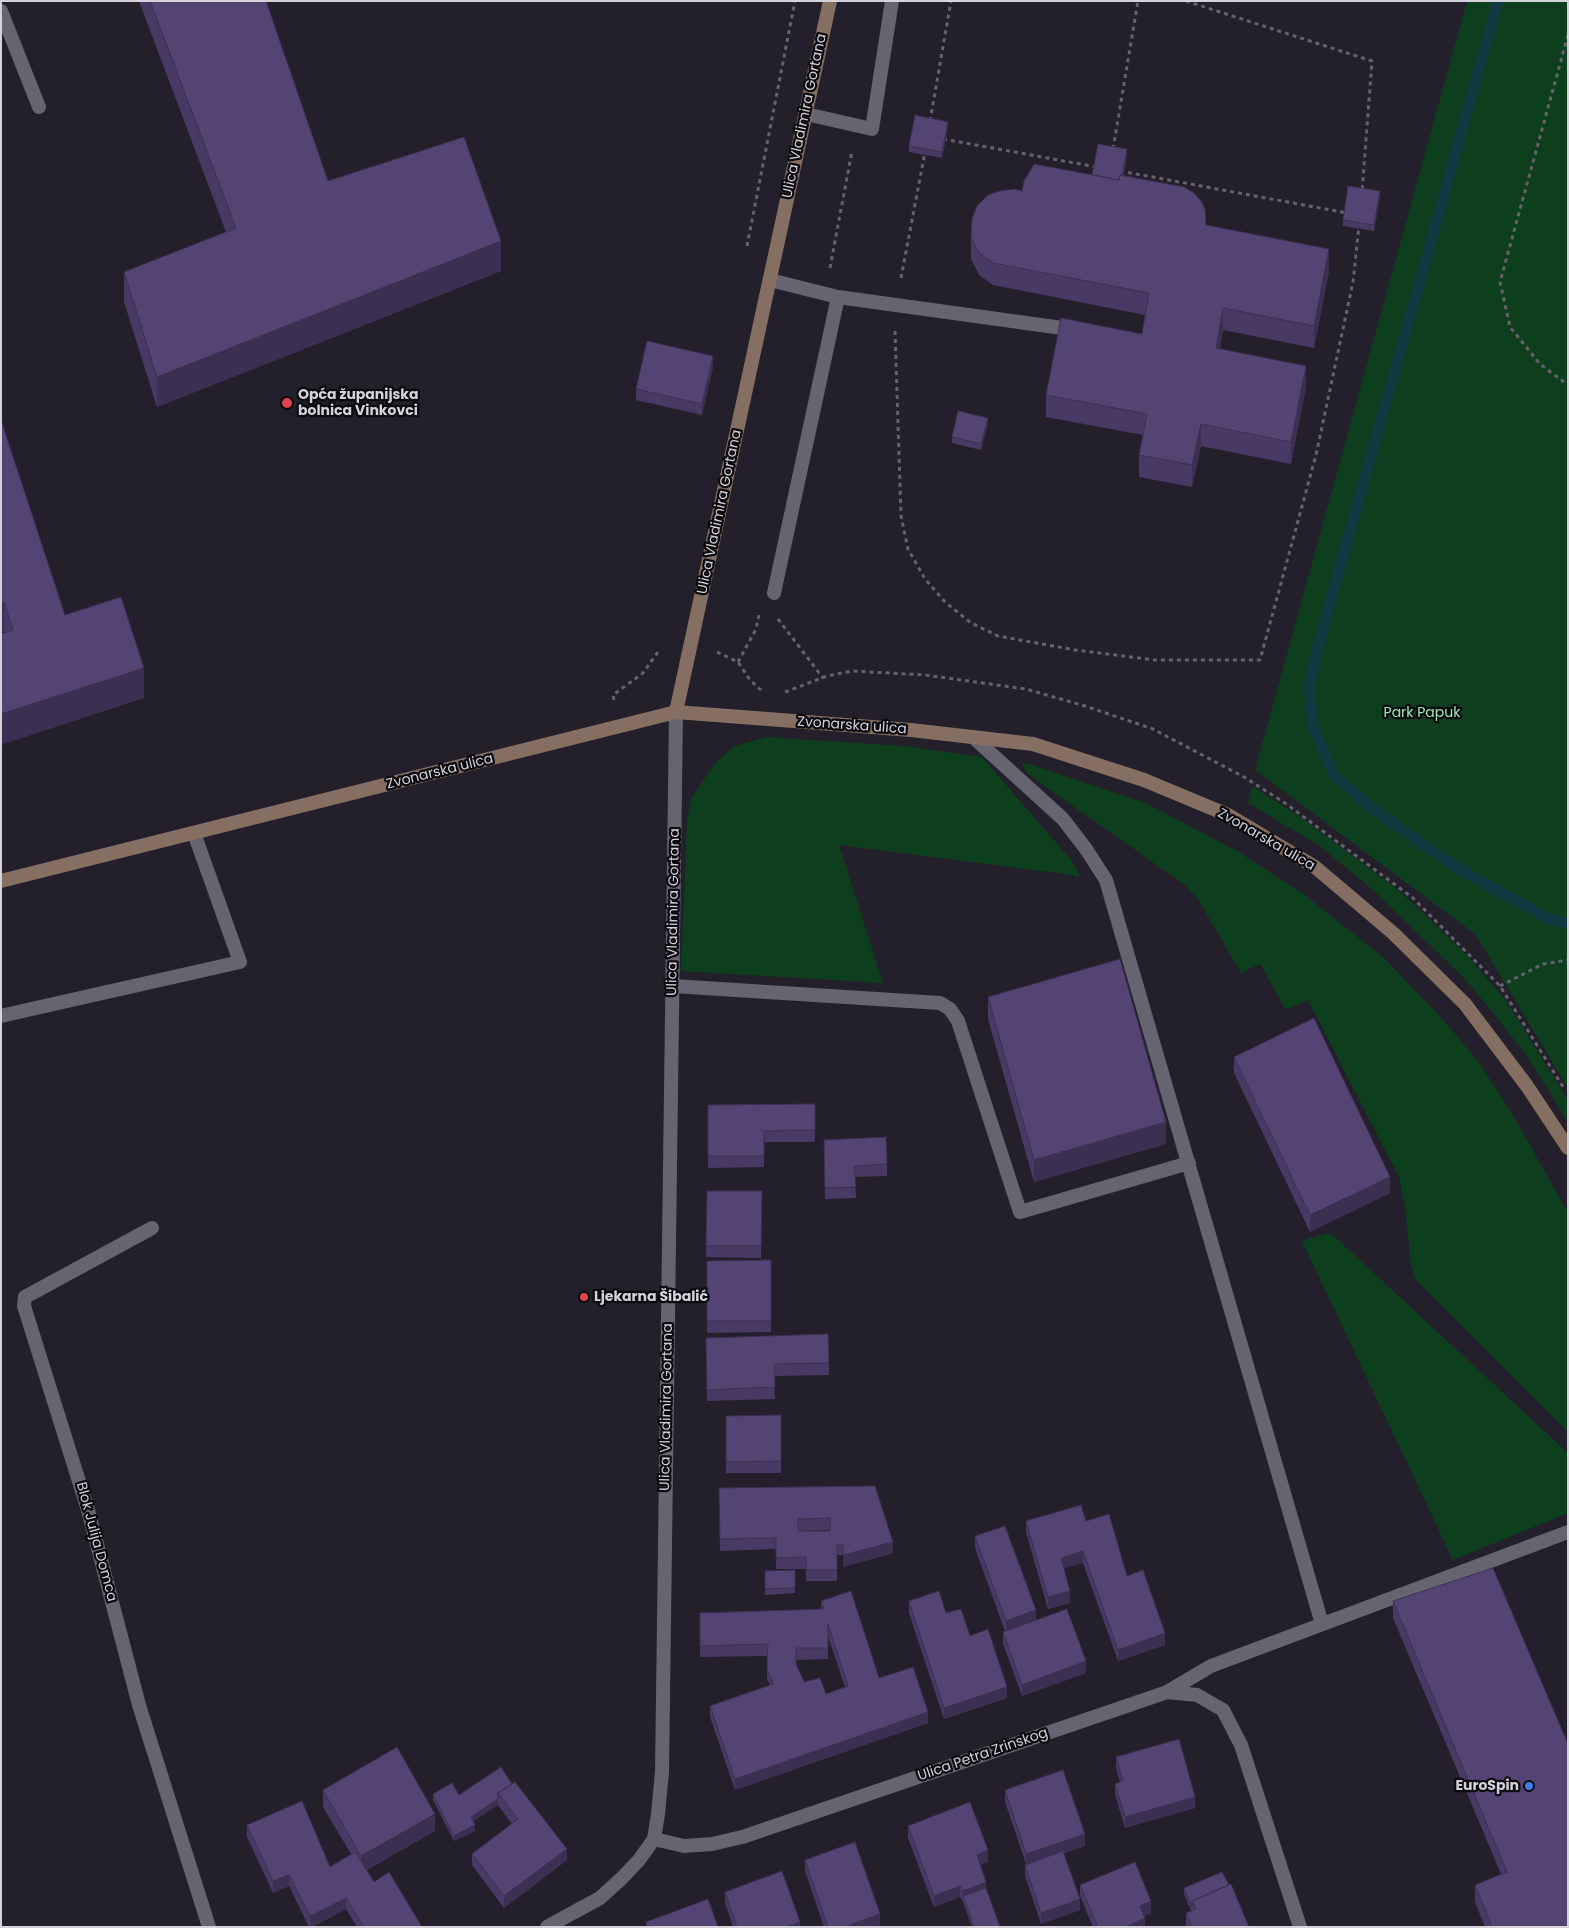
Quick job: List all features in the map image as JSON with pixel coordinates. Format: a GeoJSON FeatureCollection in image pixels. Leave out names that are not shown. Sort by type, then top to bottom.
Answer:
{"type":"FeatureCollection","features":[{"type":"Feature","properties":{"kind":"main road","name":"Ulica Vladimira Gortana"},"geometry":{"type":"LineString","coordinates":[[676,712],[830,1]]}},
{"type":"Feature","properties":{"kind":"main road","name":"Zvonarska ulica"},"geometry":{"type":"LineString","coordinates":[[1,881],[676,712],[911,730],[1033,744],[1144,780],[1228,816],[1315,867],[1393,933],[1465,1004],[1527,1086],[1568,1148]]}},
{"type":"Feature","properties":{"kind":"street"},"geometry":{"type":"LineString","coordinates":[[806,114],[872,129],[892,1]]}},
{"type":"Feature","properties":{"kind":"street"},"geometry":{"type":"LineString","coordinates":[[1,11],[39,107]]}},
{"type":"Feature","properties":{"kind":"street"},"geometry":{"type":"LineString","coordinates":[[770,280],[838,297],[1090,332]]}},
{"type":"Feature","properties":{"kind":"street"},"geometry":{"type":"LineString","coordinates":[[774,593],[838,297]]}},
{"type":"Feature","properties":{"kind":"street","name":"Ulica Vladimira Gortana"},"geometry":{"type":"LineString","coordinates":[[654,1839],[662,1772],[676,712]]}},
{"type":"Feature","properties":{"kind":"street"},"geometry":{"type":"LineString","coordinates":[[973,737],[1063,819],[1086,849],[1106,880],[1322,1624]]}},
{"type":"Feature","properties":{"kind":"street"},"geometry":{"type":"LineString","coordinates":[[1,1016],[240,962],[194,833]]}},
{"type":"Feature","properties":{"kind":"street"},"geometry":{"type":"LineString","coordinates":[[673,986],[940,1003],[950,1008],[958,1021],[1020,1212],[1189,1163]]}},
{"type":"Feature","properties":{"kind":"street","name":"Blok Julija Domca"},"geometry":{"type":"LineString","coordinates":[[152,1228],[25,1296],[24,1306],[88,1510],[139,1705],[209,1927]]}},
{"type":"Feature","properties":{"kind":"street"},"geometry":{"type":"LineString","coordinates":[[1167,1692],[1211,1666],[1568,1532]]}},
{"type":"Feature","properties":{"kind":"street","name":"Ulica Petra Zrinskog"},"geometry":{"type":"LineString","coordinates":[[654,1839],[684,1846],[712,1844],[742,1837],[1167,1692],[1197,1695],[1223,1710],[1241,1745],[1300,1927]]}},
{"type":"Feature","properties":{"kind":"street"},"geometry":{"type":"LineString","coordinates":[[547,1927],[600,1898],[639,1860],[654,1839]]}},
{"type":"Feature","properties":{"kind":"path"},"geometry":{"type":"LineString","coordinates":[[746,253],[795,1]]}},
{"type":"Feature","properties":{"kind":"path"},"geometry":{"type":"LineString","coordinates":[[929,127],[951,1]]}},
{"type":"Feature","properties":{"kind":"path"},"geometry":{"type":"LineString","coordinates":[[1113,151],[1138,1]]}},
{"type":"Feature","properties":{"kind":"path"},"geometry":{"type":"LineString","coordinates":[[1186,1],[1372,61],[1361,196]]}},
{"type":"Feature","properties":{"kind":"path"},"geometry":{"type":"LineString","coordinates":[[1568,35],[1500,282],[1510,326],[1540,364],[1568,385]]}},
{"type":"Feature","properties":{"kind":"path"},"geometry":{"type":"LineString","coordinates":[[937,138],[1100,168]]}},
{"type":"Feature","properties":{"kind":"path"},"geometry":{"type":"LineString","coordinates":[[926,144],[895,306],[894,338],[901,516],[908,549],[925,579],[945,602],[971,623],[998,636],[1065,648],[1155,660],[1260,660],[1316,455],[1353,282],[1359,225]]}},
{"type":"Feature","properties":{"kind":"path"},"geometry":{"type":"LineString","coordinates":[[1119,171],[1350,214]]}},
{"type":"Feature","properties":{"kind":"path"},"geometry":{"type":"LineString","coordinates":[[773,616],[779,620],[823,678]]}},
{"type":"Feature","properties":{"kind":"path"},"geometry":{"type":"LineString","coordinates":[[618,727],[613,694],[642,673],[666,642]]}},
{"type":"Feature","properties":{"kind":"path"},"geometry":{"type":"LineString","coordinates":[[1500,986],[1543,964],[1568,960]]}},
{"type":"Feature","properties":{"kind":"green space","name":"Park Papuk"},"geometry":{"type":"Polygon","coordinates":[[[1467,1],[1568,1],[1568,1088],[1475,934],[1255,770],[1467,1]]]}},
{"type":"Feature","properties":{"kind":"green space"},"geometry":{"type":"Polygon","coordinates":[[[767,737],[904,746],[982,757],[1071,860],[1080,876],[839,845],[883,983],[681,971],[687,819],[692,797],[716,762],[735,746],[767,737]]]}},
{"type":"Feature","properties":{"kind":"green space"},"geometry":{"type":"Polygon","coordinates":[[[1022,763],[1146,803],[1237,851],[1302,893],[1383,957],[1437,1013],[1478,1061],[1513,1115],[1568,1213],[1568,1432],[1415,1279],[1411,1265],[1405,1206],[1399,1177],[1308,1000],[1286,1010],[1260,964],[1241,973],[1198,899],[1185,885],[1026,772],[1022,763]]]}},
{"type":"Feature","properties":{"kind":"green space"},"geometry":{"type":"Polygon","coordinates":[[[1252,786],[1302,818],[1400,891],[1468,956],[1507,1002],[1568,1100],[1568,1122],[1527,1056],[1464,978],[1373,890],[1320,846],[1248,803],[1252,786]]]}},
{"type":"Feature","properties":{"kind":"green space"},"geometry":{"type":"Polygon","coordinates":[[[1327,1233],[1334,1236],[1568,1453],[1568,1513],[1453,1560],[1302,1241],[1327,1233]]]}},
{"type":"Feature","properties":{"kind":"building"},"geometry":{"type":"Polygon","coordinates":[[[150,1],[266,1],[328,181],[464,137],[501,241],[157,377],[124,272],[236,228],[150,1]]]}},
{"type":"Feature","properties":{"kind":"building"},"geometry":{"type":"Polygon","coordinates":[[[915,115],[948,122],[942,152],[909,146],[915,115]]]}},
{"type":"Feature","properties":{"kind":"building"},"geometry":{"type":"Polygon","coordinates":[[[1098,144],[1127,149],[1122,176],[1120,175],[1119,180],[1092,175],[1098,144]]]}},
{"type":"Feature","properties":{"kind":"building"},"geometry":{"type":"Polygon","coordinates":[[[1034,164],[1119,180],[1120,175],[1184,187],[1194,193],[1201,201],[1205,209],[1206,225],[1329,249],[1314,326],[1223,308],[1216,348],[1306,366],[1291,442],[1201,424],[1192,465],[1139,455],[1147,414],[1046,395],[1061,318],[1142,334],[1149,293],[993,263],[979,253],[971,237],[972,219],[977,206],[988,195],[1000,191],[1015,189],[1022,191],[1024,181],[1034,164]]]}},
{"type":"Feature","properties":{"kind":"building"},"geometry":{"type":"Polygon","coordinates":[[[1348,186],[1380,191],[1374,225],[1343,220],[1348,186]]]}},
{"type":"Feature","properties":{"kind":"building"},"geometry":{"type":"Polygon","coordinates":[[[647,341],[713,356],[702,404],[636,389],[647,341]]]}},
{"type":"Feature","properties":{"kind":"building"},"geometry":{"type":"Polygon","coordinates":[[[958,411],[988,418],[981,444],[952,437],[958,411]]]}},
{"type":"Feature","properties":{"kind":"building"},"geometry":{"type":"Polygon","coordinates":[[[1,420],[65,615],[121,597],[144,668],[1,714],[1,634],[13,630],[4,602],[1,603],[1,420]]]}},
{"type":"Feature","properties":{"kind":"building"},"geometry":{"type":"Polygon","coordinates":[[[1120,959],[1166,1122],[1034,1160],[988,997],[1120,959]]]}},
{"type":"Feature","properties":{"kind":"building"},"geometry":{"type":"Polygon","coordinates":[[[1314,1018],[1390,1177],[1310,1215],[1234,1057],[1314,1018]]]}},
{"type":"Feature","properties":{"kind":"building"},"geometry":{"type":"Polygon","coordinates":[[[815,1104],[815,1130],[764,1131],[764,1156],[708,1156],[708,1105],[815,1104]]]}},
{"type":"Feature","properties":{"kind":"building"},"geometry":{"type":"Polygon","coordinates":[[[886,1137],[887,1164],[854,1166],[856,1187],[825,1188],[824,1140],[886,1137]]]}},
{"type":"Feature","properties":{"kind":"building"},"geometry":{"type":"Polygon","coordinates":[[[707,1191],[762,1191],[761,1246],[706,1246],[707,1191]]]}},
{"type":"Feature","properties":{"kind":"building"},"geometry":{"type":"Polygon","coordinates":[[[771,1260],[771,1321],[707,1321],[707,1261],[771,1260]]]}},
{"type":"Feature","properties":{"kind":"building"},"geometry":{"type":"Polygon","coordinates":[[[828,1334],[829,1363],[774,1364],[775,1387],[707,1390],[706,1338],[828,1334]]]}},
{"type":"Feature","properties":{"kind":"building"},"geometry":{"type":"Polygon","coordinates":[[[781,1415],[781,1461],[726,1462],[726,1416],[781,1415]]]}},
{"type":"Feature","properties":{"kind":"building"},"geometry":{"type":"Polygon","coordinates":[[[875,1486],[893,1542],[843,1555],[843,1544],[837,1544],[837,1570],[806,1570],[806,1557],[776,1558],[776,1538],[720,1539],[719,1488],[875,1486]],[[830,1518],[798,1519],[798,1531],[830,1531],[830,1518]]]}},
{"type":"Feature","properties":{"kind":"building"},"geometry":{"type":"Polygon","coordinates":[[[1081,1505],[1086,1521],[1109,1514],[1127,1576],[1143,1570],[1165,1633],[1118,1650],[1083,1551],[1061,1558],[1070,1591],[1048,1597],[1026,1521],[1081,1505]]]}},
{"type":"Feature","properties":{"kind":"building"},"geometry":{"type":"Polygon","coordinates":[[[1005,1526],[1036,1610],[1006,1621],[975,1536],[1005,1526]]]}},
{"type":"Feature","properties":{"kind":"building"},"geometry":{"type":"Polygon","coordinates":[[[1493,1568],[1568,1744],[1568,1927],[1492,1927],[1475,1885],[1507,1872],[1393,1601],[1493,1568]]]}},
{"type":"Feature","properties":{"kind":"building"},"geometry":{"type":"Polygon","coordinates":[[[795,1570],[795,1588],[765,1589],[765,1571],[795,1570]]]}},
{"type":"Feature","properties":{"kind":"building"},"geometry":{"type":"Polygon","coordinates":[[[851,1591],[879,1678],[913,1667],[928,1712],[735,1779],[710,1706],[773,1684],[767,1668],[768,1644],[700,1646],[700,1613],[824,1609],[821,1601],[851,1591]],[[828,1624],[828,1648],[796,1648],[796,1664],[804,1682],[820,1678],[826,1694],[848,1686],[828,1624]]]}},
{"type":"Feature","properties":{"kind":"building"},"geometry":{"type":"Polygon","coordinates":[[[939,1591],[946,1613],[961,1609],[970,1636],[988,1629],[1007,1687],[944,1708],[909,1601],[939,1591]]]}},
{"type":"Feature","properties":{"kind":"building"},"geometry":{"type":"Polygon","coordinates":[[[1067,1609],[1086,1661],[1022,1685],[1003,1632],[1067,1609]]]}},
{"type":"Feature","properties":{"kind":"building"},"geometry":{"type":"Polygon","coordinates":[[[1179,1739],[1195,1797],[1125,1817],[1115,1784],[1123,1781],[1116,1757],[1179,1739]]]}},
{"type":"Feature","properties":{"kind":"building"},"geometry":{"type":"Polygon","coordinates":[[[397,1747],[435,1814],[361,1856],[323,1790],[397,1747]]]}},
{"type":"Feature","properties":{"kind":"building"},"geometry":{"type":"Polygon","coordinates":[[[501,1767],[512,1784],[498,1793],[498,1799],[471,1817],[475,1825],[454,1836],[433,1794],[452,1783],[459,1795],[501,1767]]]}},
{"type":"Feature","properties":{"kind":"building"},"geometry":{"type":"Polygon","coordinates":[[[1063,1770],[1085,1834],[1026,1854],[1005,1790],[1063,1770]]]}},
{"type":"Feature","properties":{"kind":"building"},"geometry":{"type":"Polygon","coordinates":[[[515,1782],[567,1849],[504,1896],[472,1854],[518,1819],[498,1793],[515,1782]]]}},
{"type":"Feature","properties":{"kind":"building"},"geometry":{"type":"Polygon","coordinates":[[[302,1801],[330,1867],[355,1852],[374,1882],[389,1872],[422,1927],[364,1927],[346,1898],[310,1916],[289,1875],[273,1881],[247,1825],[302,1801]]]}},
{"type":"Feature","properties":{"kind":"building"},"geometry":{"type":"Polygon","coordinates":[[[970,1802],[988,1850],[977,1855],[986,1882],[963,1891],[960,1886],[934,1896],[908,1826],[970,1802]]]}},
{"type":"Feature","properties":{"kind":"building"},"geometry":{"type":"Polygon","coordinates":[[[855,1842],[880,1914],[849,1925],[850,1927],[828,1927],[805,1860],[855,1842]]]}},
{"type":"Feature","properties":{"kind":"building"},"geometry":{"type":"Polygon","coordinates":[[[1063,1851],[1080,1899],[1041,1913],[1025,1865],[1063,1851]]]}},
{"type":"Feature","properties":{"kind":"building"},"geometry":{"type":"Polygon","coordinates":[[[1135,1862],[1151,1901],[1140,1906],[1145,1918],[1125,1927],[1098,1927],[1080,1885],[1135,1862]]]}},
{"type":"Feature","properties":{"kind":"building"},"geometry":{"type":"Polygon","coordinates":[[[782,1871],[800,1922],[786,1927],[737,1927],[725,1892],[782,1871]]]}},
{"type":"Feature","properties":{"kind":"building"},"geometry":{"type":"Polygon","coordinates":[[[1222,1872],[1229,1885],[1192,1901],[1192,1907],[1184,1888],[1222,1872]]]}},
{"type":"Feature","properties":{"kind":"building"},"geometry":{"type":"Polygon","coordinates":[[[1231,1884],[1249,1927],[1192,1927],[1186,1913],[1196,1909],[1192,1901],[1231,1884]]]}},
{"type":"Feature","properties":{"kind":"building"},"geometry":{"type":"Polygon","coordinates":[[[986,1888],[1000,1927],[974,1927],[963,1896],[986,1888]]]}},
{"type":"Feature","properties":{"kind":"building"},"geometry":{"type":"Polygon","coordinates":[[[708,1899],[718,1927],[647,1927],[646,1922],[708,1899]]]}},
{"type":"Feature","properties":{"kind":"waterway"},"geometry":{"type":"LineString","coordinates":[[1498,1],[1319,642],[1309,686],[1313,726],[1333,774],[1369,806],[1454,866],[1549,919],[1568,924]]}},
{"type":"Feature","properties":{"kind":"place","name":"Opća županijska bolnica Vinkovci"},"geometry":{"type":"Point","coordinates":[287,403]}},
{"type":"Feature","properties":{"kind":"place","name":"Ljekarna Šibalić"},"geometry":{"type":"Point","coordinates":[584,1297]}},
{"type":"Feature","properties":{"kind":"place","name":"EuroSpin"},"geometry":{"type":"Point","coordinates":[1529,1786]}}]}
